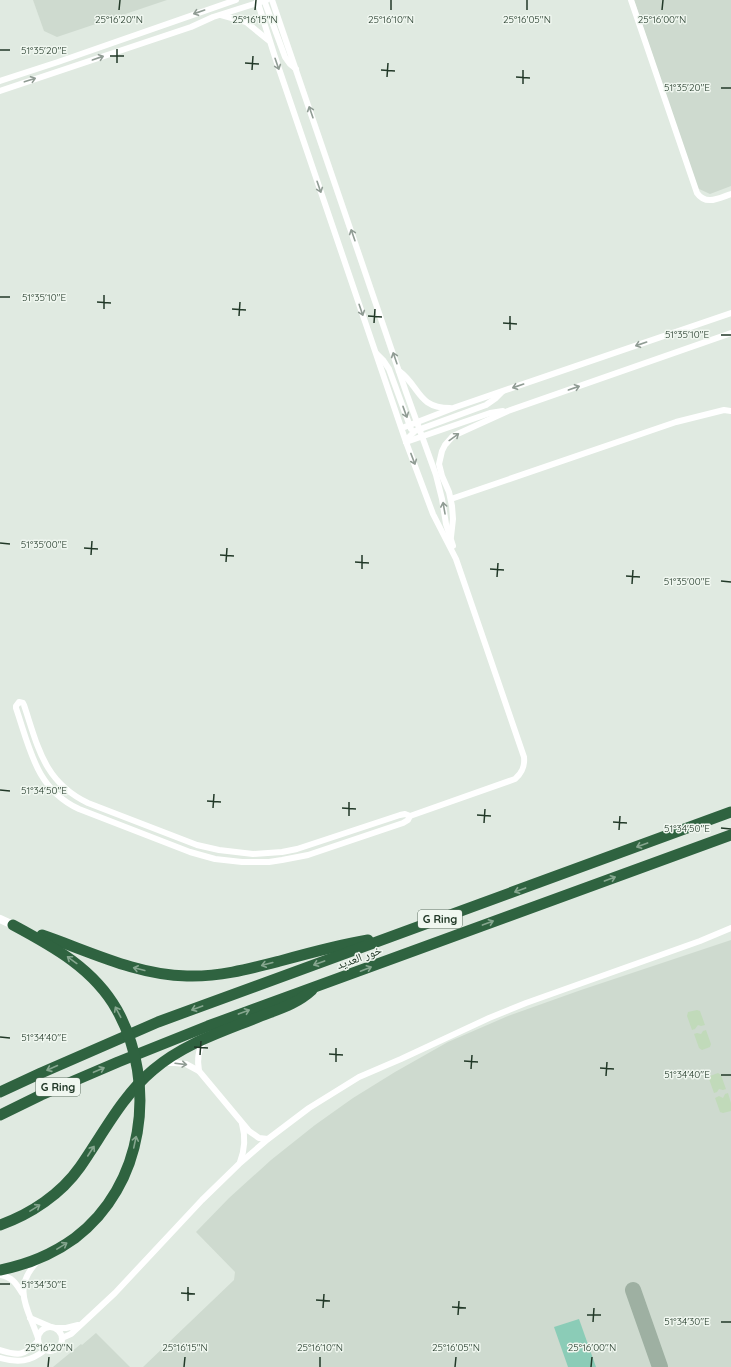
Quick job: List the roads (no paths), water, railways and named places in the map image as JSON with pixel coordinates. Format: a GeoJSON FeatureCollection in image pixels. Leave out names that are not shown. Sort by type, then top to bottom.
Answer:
{"type":"FeatureCollection","features":[{"type":"Feature","properties":{"kind":"highway","name":"خور العديد"},"geometry":{"type":"LineString","coordinates":[[0,1092],[158,1022],[731,812]]}},
{"type":"Feature","properties":{"kind":"highway","name":"خور العديد"},"geometry":{"type":"LineString","coordinates":[[0,1115],[41,1095],[155,1046],[318,985],[355,973],[731,835]]}},
{"type":"Feature","properties":{"kind":"highway"},"geometry":{"type":"LineString","coordinates":[[13,925],[127,966],[149,971],[186,976],[224,974],[246,970],[323,950],[400,934]]}},
{"type":"Feature","properties":{"kind":"highway"},"geometry":{"type":"LineString","coordinates":[[0,1270],[43,1256],[74,1238],[90,1225],[117,1190],[127,1170],[134,1150],[140,1104],[138,1072],[125,1027],[117,1010],[100,986],[76,962],[13,925]]}},
{"type":"Feature","properties":{"kind":"highway"},"geometry":{"type":"LineString","coordinates":[[0,1225],[24,1215],[39,1206],[68,1182],[80,1168],[130,1094],[144,1078],[161,1064],[186,1047],[205,1038],[297,1002],[318,985]]}},
{"type":"Feature","properties":{"kind":"main road"},"geometry":{"type":"LineString","coordinates":[[0,920],[13,925]]}},
{"type":"Feature","properties":{"kind":"street"},"geometry":{"type":"LineString","coordinates":[[0,81],[236,0]]}},
{"type":"Feature","properties":{"kind":"street"},"geometry":{"type":"LineString","coordinates":[[272,0],[438,481],[446,524],[456,552],[456,559]]}},
{"type":"Feature","properties":{"kind":"street"},"geometry":{"type":"LineString","coordinates":[[630,0],[697,193],[704,200],[710,201],[731,194]]}},
{"type":"Feature","properties":{"kind":"street"},"geometry":{"type":"LineString","coordinates":[[262,1],[285,57],[296,69]]}},
{"type":"Feature","properties":{"kind":"street"},"geometry":{"type":"LineString","coordinates":[[0,91],[262,1]]}},
{"type":"Feature","properties":{"kind":"street"},"geometry":{"type":"LineString","coordinates":[[262,1],[270,42],[406,442],[435,519],[456,559],[522,752],[524,762],[522,772],[510,782],[410,816],[405,814],[400,815],[290,850],[253,854],[230,852],[190,843],[88,803],[70,793],[55,779],[44,762],[24,705],[21,702],[16,706],[35,765],[44,780],[61,798],[79,810],[202,856],[242,862],[269,862],[295,858],[403,824],[410,816]]}},
{"type":"Feature","properties":{"kind":"street"},"geometry":{"type":"LineString","coordinates":[[220,15],[246,22],[253,26],[270,42]]}},
{"type":"Feature","properties":{"kind":"street"},"geometry":{"type":"LineString","coordinates":[[402,428],[456,407],[731,313]]}},
{"type":"Feature","properties":{"kind":"street"},"geometry":{"type":"LineString","coordinates":[[451,538],[453,519],[451,499],[440,470],[440,457],[445,445],[454,436],[508,411],[731,333]]}},
{"type":"Feature","properties":{"kind":"street"},"geometry":{"type":"LineString","coordinates":[[376,353],[389,369],[409,425],[413,432],[422,436]]}},
{"type":"Feature","properties":{"kind":"street"},"geometry":{"type":"LineString","coordinates":[[399,371],[408,379],[418,394],[427,402],[444,408],[456,407]]}},
{"type":"Feature","properties":{"kind":"street"},"geometry":{"type":"LineString","coordinates":[[406,442],[413,432],[486,405],[492,402],[503,391]]}},
{"type":"Feature","properties":{"kind":"street"},"geometry":{"type":"LineString","coordinates":[[451,499],[676,422],[728,410],[731,405]]}},
{"type":"Feature","properties":{"kind":"street"},"geometry":{"type":"LineString","coordinates":[[406,442],[490,413],[508,411]]}},
{"type":"Feature","properties":{"kind":"street"},"geometry":{"type":"LineString","coordinates":[[62,1338],[71,1334],[81,1323],[115,1293],[196,1206],[239,1164],[268,1139],[309,1108],[359,1077],[471,1026],[526,1003],[700,941],[731,928]]}},
{"type":"Feature","properties":{"kind":"street"},"geometry":{"type":"LineString","coordinates":[[199,1071],[197,1057],[205,1038]]}},
{"type":"Feature","properties":{"kind":"street"},"geometry":{"type":"LineString","coordinates":[[161,1064],[186,1064],[199,1071],[253,1134],[259,1138],[268,1139]]}},
{"type":"Feature","properties":{"kind":"street"},"geometry":{"type":"LineString","coordinates":[[239,1164],[243,1154],[245,1139],[241,1121]]}},
{"type":"Feature","properties":{"kind":"street"},"geometry":{"type":"LineString","coordinates":[[22,1293],[26,1278],[34,1265],[43,1256]]}},
{"type":"Feature","properties":{"kind":"street"},"geometry":{"type":"LineString","coordinates":[[0,1275],[14,1281],[22,1293],[26,1309],[40,1346],[45,1350],[52,1351],[58,1348],[62,1338],[60,1332],[30,1318]]}},
{"type":"Feature","properties":{"kind":"street"},"geometry":{"type":"LineString","coordinates":[[0,1350],[9,1353],[23,1353],[29,1350],[38,1339],[39,1332],[43,1329],[52,1327],[69,1328],[81,1323]]}},
{"type":"Feature","properties":{"kind":"street"},"geometry":{"type":"LineString","coordinates":[[0,1358],[18,1361],[28,1360],[36,1358],[45,1350]]}}]}
